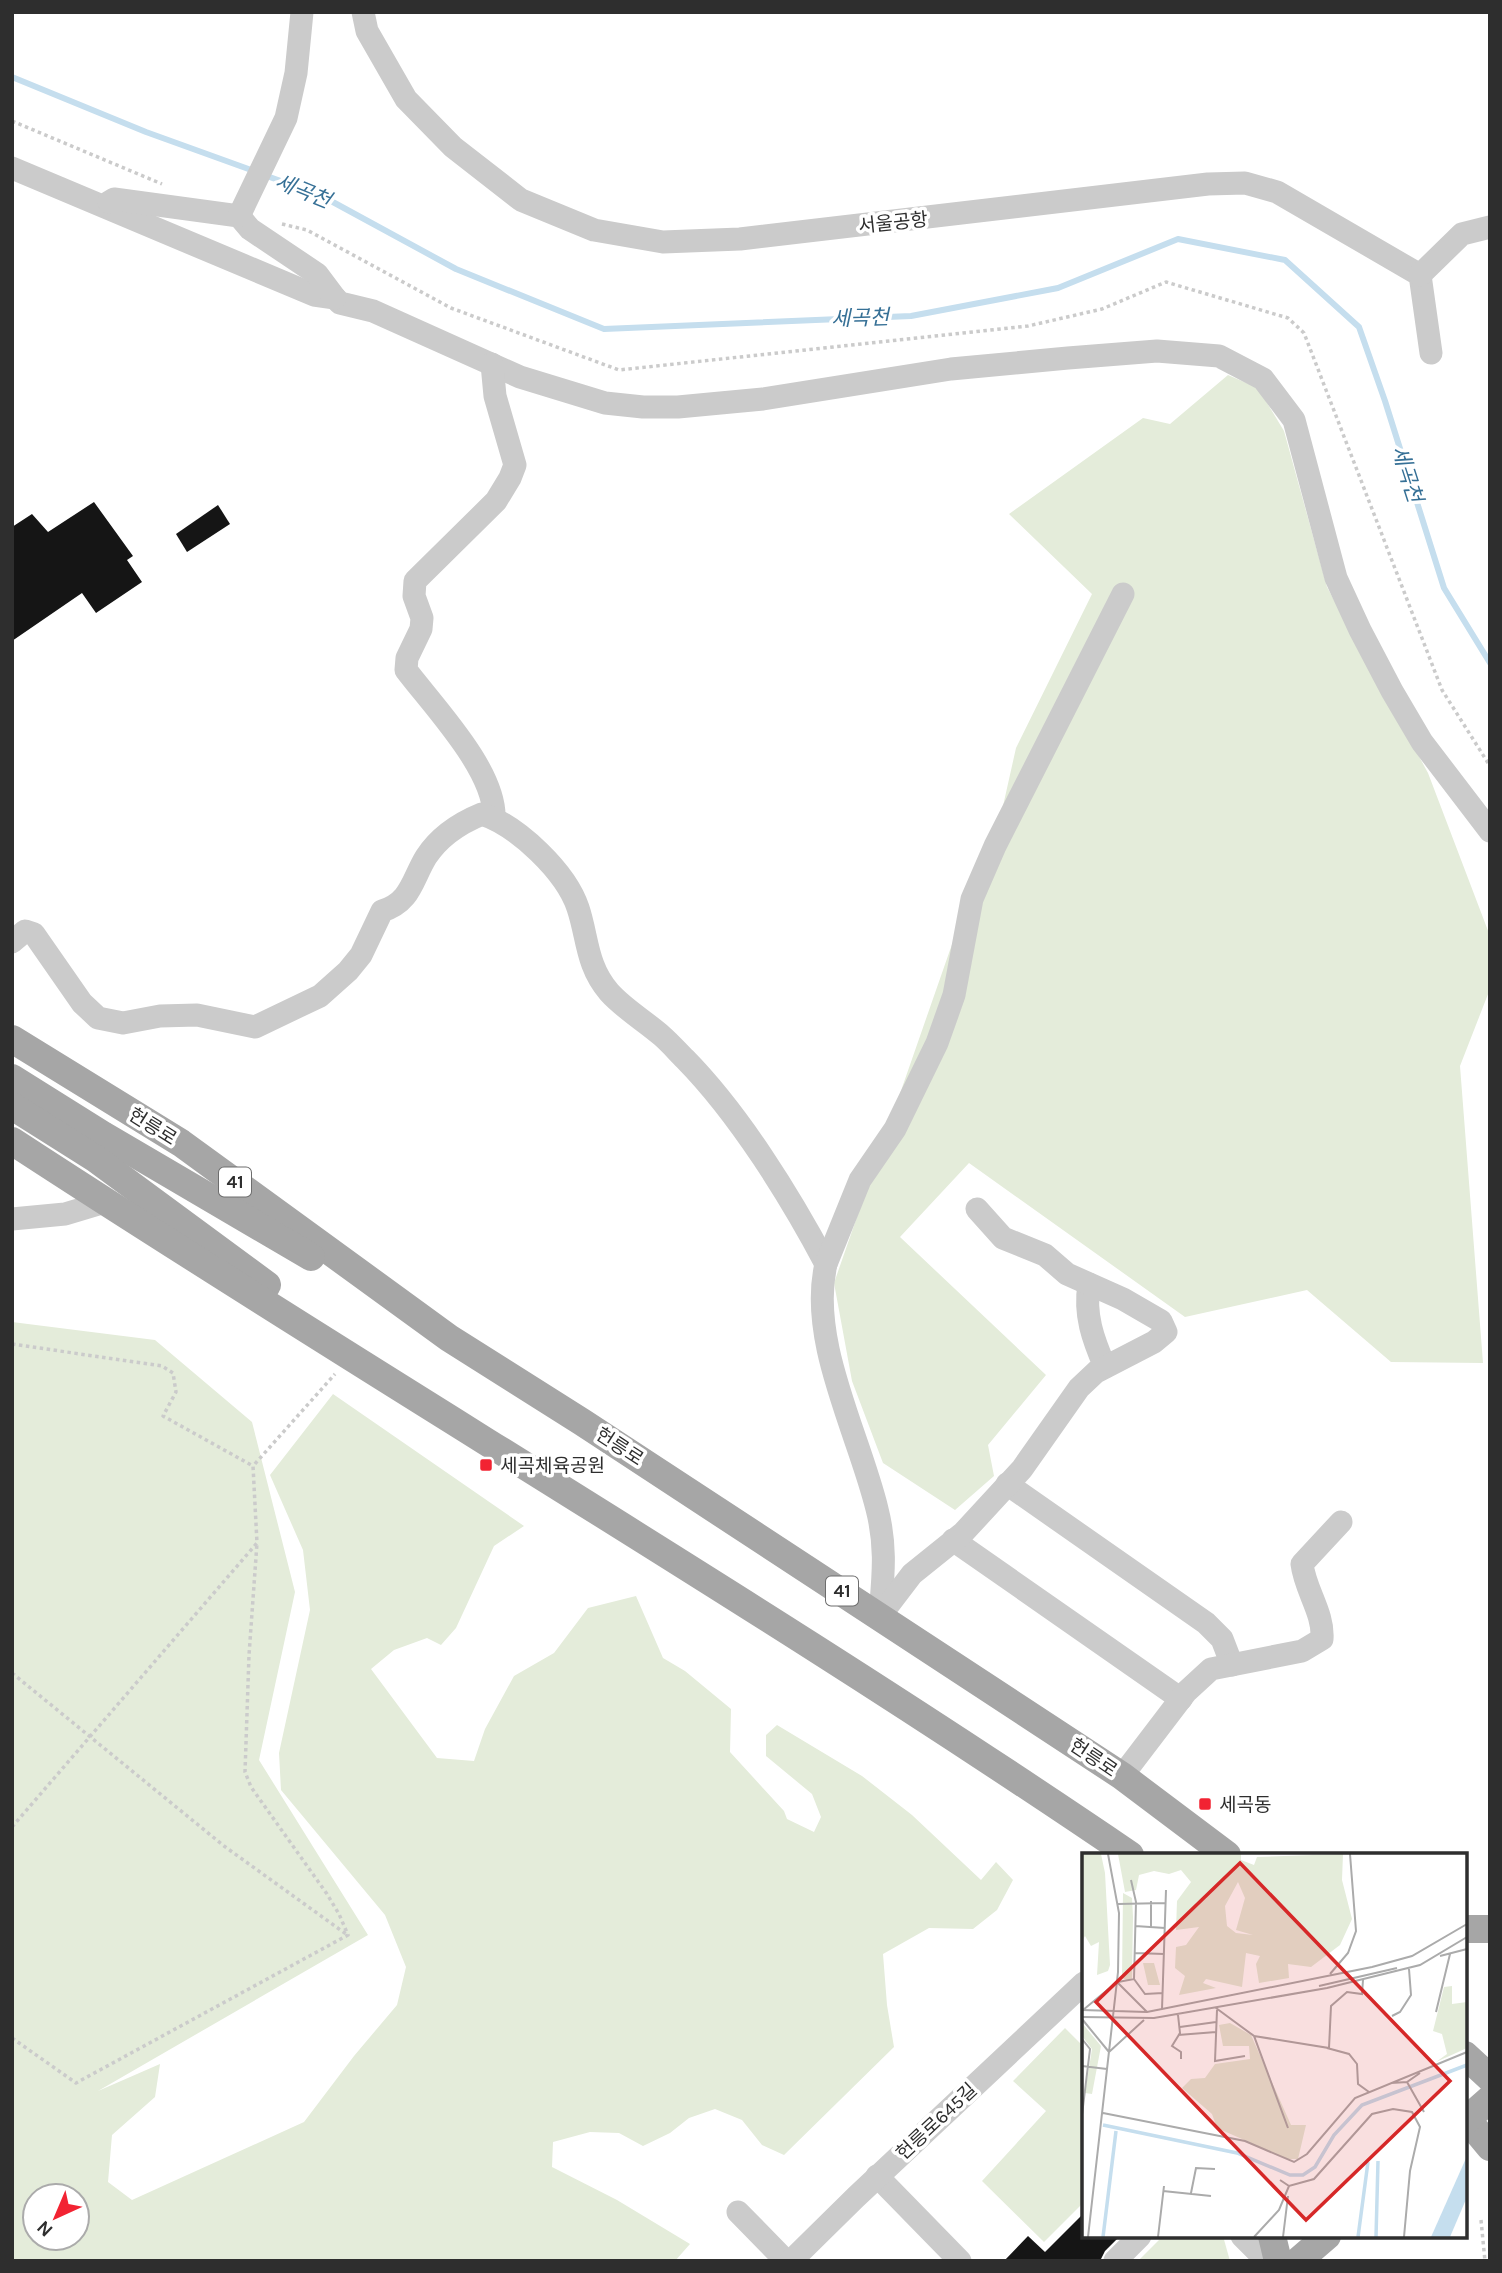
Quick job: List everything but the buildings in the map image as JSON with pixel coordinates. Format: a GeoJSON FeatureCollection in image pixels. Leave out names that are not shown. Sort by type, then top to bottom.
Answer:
{"type":"FeatureCollection","features":[{"type":"Feature","properties":{"kind":"main road","name":"헌릉로"},"geometry":{"type":"LineString","coordinates":[[12,1040],[181,1143],[449,1338],[582,1422],[1122,1776],[1224,1853]]}},
{"type":"Feature","properties":{"kind":"main road"},"geometry":{"type":"LineString","coordinates":[[12,1078],[103,1135],[449,1338]]}},
{"type":"Feature","properties":{"kind":"main road"},"geometry":{"type":"LineString","coordinates":[[12,1106],[96,1158],[433,1407]]}},
{"type":"Feature","properties":{"kind":"main road"},"geometry":{"type":"LineString","coordinates":[[12,1141],[987,1757],[1127,1853]]}},
{"type":"Feature","properties":{"kind":"main road"},"geometry":{"type":"LineString","coordinates":[[1467,1929],[1490,1929]]}},
{"type":"Feature","properties":{"kind":"main road"},"geometry":{"type":"LineString","coordinates":[[1467,2056],[1490,2078]]}},
{"type":"Feature","properties":{"kind":"main road"},"geometry":{"type":"LineString","coordinates":[[1467,2118],[1490,2099]]}},
{"type":"Feature","properties":{"kind":"main road"},"geometry":{"type":"LineString","coordinates":[[1467,2120],[1490,2147]]}},
{"type":"Feature","properties":{"kind":"main road"},"geometry":{"type":"LineString","coordinates":[[1272,2238],[1278,2261]]}},
{"type":"Feature","properties":{"kind":"main road"},"geometry":{"type":"LineString","coordinates":[[1298,2261],[1325,2238]]}},
{"type":"Feature","properties":{"kind":"street"},"geometry":{"type":"LineString","coordinates":[[241,211],[286,118],[296,73],[302,12]]}},
{"type":"Feature","properties":{"kind":"street","name":"서울공항"},"geometry":{"type":"LineString","coordinates":[[363,12],[367,31],[406,99],[453,147],[521,200],[594,230],[663,242],[740,239],[1208,184],[1245,183],[1277,192],[1420,275]]}},
{"type":"Feature","properties":{"kind":"street"},"geometry":{"type":"LineString","coordinates":[[12,168],[314,295],[335,298]]}},
{"type":"Feature","properties":{"kind":"street"},"geometry":{"type":"LineString","coordinates":[[104,205],[114,199],[241,211]]}},
{"type":"Feature","properties":{"kind":"street"},"geometry":{"type":"LineString","coordinates":[[241,211],[250,229],[317,274],[340,303],[373,312],[520,377],[605,403],[678,407],[763,399],[951,369],[1157,351],[1219,356],[1263,379],[1294,420],[1336,578],[1360,630],[1422,742],[1490,831]]}},
{"type":"Feature","properties":{"kind":"street"},"geometry":{"type":"LineString","coordinates":[[1431,353],[1420,275],[1462,234],[1490,213]]}},
{"type":"Feature","properties":{"kind":"street"},"geometry":{"type":"LineString","coordinates":[[1462,234],[1490,228]]}},
{"type":"Feature","properties":{"kind":"street"},"geometry":{"type":"LineString","coordinates":[[492,364],[495,396],[514,465],[510,478],[496,501],[415,581],[414,596],[422,618],[421,629],[407,658],[406,670],[463,742],[481,772],[495,806],[494,818]]}},
{"type":"Feature","properties":{"kind":"street"},"geometry":{"type":"LineString","coordinates":[[880,1616],[885,1554],[878,1510],[830,1357],[822,1315],[826,1264],[860,1180],[895,1129],[937,1043],[954,995],[972,899],[995,846],[1123,594]]}},
{"type":"Feature","properties":{"kind":"street"},"geometry":{"type":"LineString","coordinates":[[12,942],[25,931],[34,934],[82,1003],[98,1018],[123,1023],[160,1016],[197,1015],[255,1027],[320,996],[361,955],[383,911],[404,900],[427,855],[445,836],[462,822],[482,814],[494,818],[547,861],[568,888],[578,908],[586,946],[596,973],[609,992],[662,1036],[708,1085],[788,1198],[826,1264]]}},
{"type":"Feature","properties":{"kind":"street"},"geometry":{"type":"LineString","coordinates":[[12,1219],[65,1214],[105,1202]]}},
{"type":"Feature","properties":{"kind":"street"},"geometry":{"type":"LineString","coordinates":[[880,1616],[912,1574],[963,1533],[1022,1469],[1079,1388],[1096,1372],[1154,1342],[1166,1332],[1161,1321],[1123,1299],[1067,1274],[1045,1255],[1003,1238],[977,1209]]}},
{"type":"Feature","properties":{"kind":"street"},"geometry":{"type":"LineString","coordinates":[[1089,1284],[1086,1304],[1093,1339],[1105,1367]]}},
{"type":"Feature","properties":{"kind":"street"},"geometry":{"type":"LineString","coordinates":[[1007,1484],[1206,1623],[1222,1639],[1232,1665]]}},
{"type":"Feature","properties":{"kind":"street"},"geometry":{"type":"LineString","coordinates":[[1122,1776],[1181,1699],[1211,1669],[1302,1651],[1322,1639],[1323,1627],[1304,1578],[1302,1564],[1341,1522]]}},
{"type":"Feature","properties":{"kind":"street"},"geometry":{"type":"LineString","coordinates":[[953,1540],[1181,1699]]}},
{"type":"Feature","properties":{"kind":"street","name":"헌릉로645길"},"geometry":{"type":"LineString","coordinates":[[788,2261],[1082,1985]]}},
{"type":"Feature","properties":{"kind":"street"},"geometry":{"type":"LineString","coordinates":[[877,2176],[960,2261]]}},
{"type":"Feature","properties":{"kind":"street"},"geometry":{"type":"LineString","coordinates":[[738,2212],[788,2261]]}},
{"type":"Feature","properties":{"kind":"street"},"geometry":{"type":"LineString","coordinates":[[1115,2261],[1138,2238]]}},
{"type":"Feature","properties":{"kind":"street"},"geometry":{"type":"LineString","coordinates":[[1243,2238],[1267,2261]]}},
{"type":"Feature","properties":{"kind":"path"},"geometry":{"type":"LineString","coordinates":[[12,121],[163,184]]}},
{"type":"Feature","properties":{"kind":"path"},"geometry":{"type":"LineString","coordinates":[[280,224],[307,230],[451,308],[619,370],[1028,326],[1102,309],[1166,282],[1288,318],[1304,333],[1442,690],[1490,766]]}},
{"type":"Feature","properties":{"kind":"path"},"geometry":{"type":"LineString","coordinates":[[12,1345],[162,1366],[173,1373],[176,1392],[163,1416],[253,1466]]}},
{"type":"Feature","properties":{"kind":"path"},"geometry":{"type":"LineString","coordinates":[[348,1935],[327,1894],[251,1787],[245,1772],[249,1655],[257,1544],[253,1466],[304,1411],[349,1356]]}},
{"type":"Feature","properties":{"kind":"path"},"geometry":{"type":"LineString","coordinates":[[12,1827],[257,1544]]}},
{"type":"Feature","properties":{"kind":"path"},"geometry":{"type":"LineString","coordinates":[[12,1673],[224,1846],[348,1935]]}},
{"type":"Feature","properties":{"kind":"path"},"geometry":{"type":"LineString","coordinates":[[12,2038],[76,2082],[348,1935]]}},
{"type":"Feature","properties":{"kind":"path"},"geometry":{"type":"LineString","coordinates":[[1481,2220],[1485,2261]]}},
{"type":"Feature","properties":{"kind":"green space"},"geometry":{"type":"Polygon","coordinates":[[[1228,375],[1258,388],[1284,431],[1327,587],[1428,773],[1490,936],[1490,989],[1460,1066],[1483,1363],[1391,1362],[1307,1290],[1185,1317],[969,1163],[900,1237],[1046,1375],[988,1445],[994,1476],[955,1510],[883,1463],[852,1381],[834,1283],[950,950],[1001,815],[1016,748],[1092,594],[1009,514],[1143,418],[1170,424],[1228,375]]]}},
{"type":"Feature","properties":{"kind":"green space"},"geometry":{"type":"Polygon","coordinates":[[[12,1322],[155,1340],[252,1422],[295,1592],[259,1760],[368,1935],[98,2091],[160,2064],[155,2097],[112,2135],[108,2182],[132,2200],[304,2122],[397,2005],[406,1967],[385,1915],[281,1790],[279,1753],[310,1610],[303,1550],[270,1475],[333,1394],[524,1526],[494,1546],[456,1628],[441,1645],[427,1638],[394,1650],[371,1669],[437,1758],[474,1761],[485,1729],[514,1676],[554,1653],[588,1608],[636,1596],[663,1658],[685,1671],[731,1709],[730,1752],[784,1811],[787,1819],[814,1832],[821,1817],[812,1794],[766,1756],[766,1735],[777,1725],[862,1776],[912,1815],[981,1880],[996,1862],[1013,1880],[997,1910],[973,1929],[929,1928],[883,1954],[894,2047],[784,2155],[762,2145],[742,2120],[715,2109],[689,2118],[670,2133],[643,2146],[619,2133],[590,2132],[553,2142],[552,2167],[617,2200],[690,2244],[675,2261],[12,2261],[12,1322]]]}},
{"type":"Feature","properties":{"kind":"green space"},"geometry":{"type":"Polygon","coordinates":[[[1065,2028],[1082,2045],[1082,2204],[1044,2242],[982,2181],[1046,2111],[1013,2081],[1065,2028]]]}},
{"type":"Feature","properties":{"kind":"green space"},"geometry":{"type":"Polygon","coordinates":[[[1161,2238],[1224,2238],[1230,2261],[1138,2261],[1161,2238]]]}},
{"type":"Feature","properties":{"kind":"waterway","name":"세곡천"},"geometry":{"type":"LineString","coordinates":[[12,77],[146,132],[254,171]]}},
{"type":"Feature","properties":{"kind":"waterway","name":"세곡천"},"geometry":{"type":"LineString","coordinates":[[264,175],[320,195],[456,269],[604,329],[911,316],[1058,288],[1178,239],[1285,260],[1359,327],[1444,588],[1490,663]]}},
{"type":"Feature","properties":{"kind":"place","name":"세곡체육공원"},"geometry":{"type":"Point","coordinates":[486,1465]}},
{"type":"Feature","properties":{"kind":"place","name":"세곡동"},"geometry":{"type":"Point","coordinates":[1205,1804]}}]}
